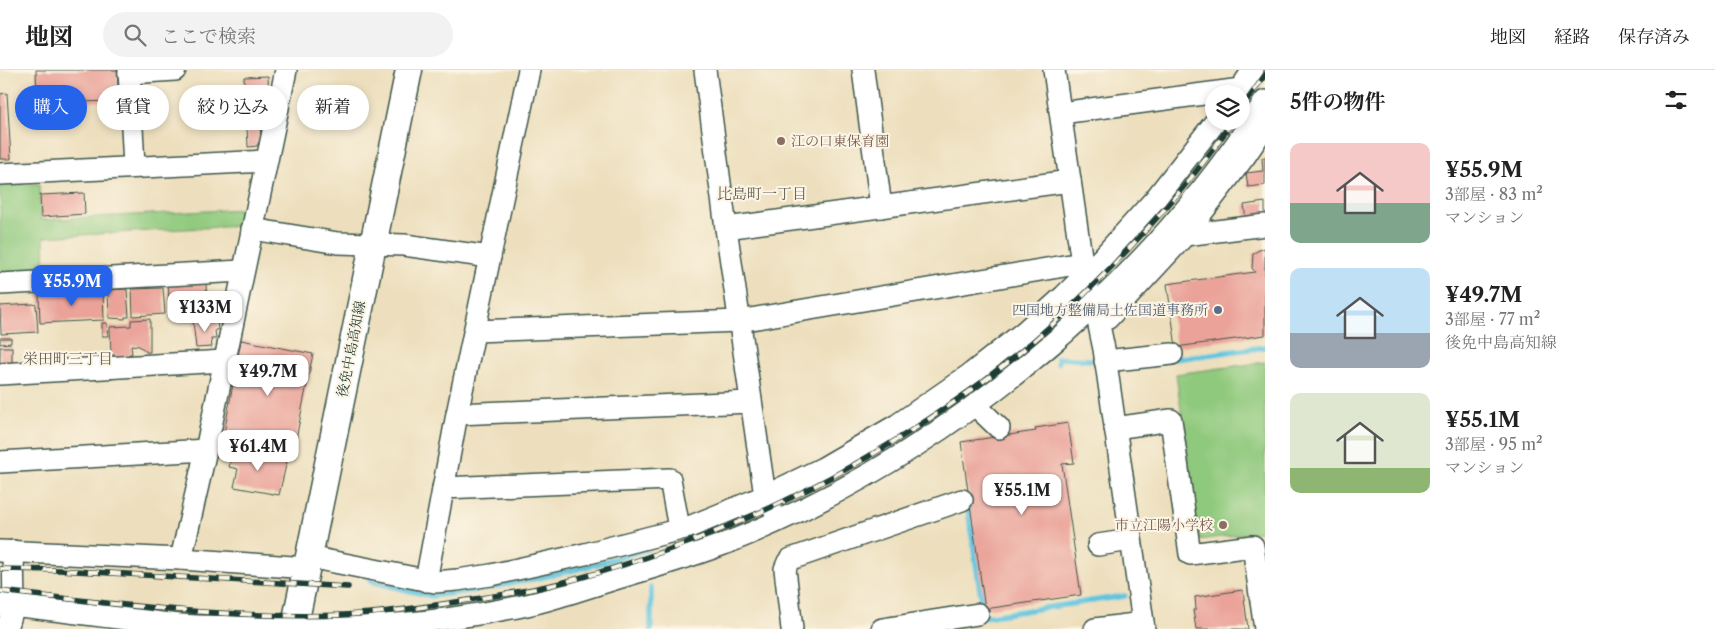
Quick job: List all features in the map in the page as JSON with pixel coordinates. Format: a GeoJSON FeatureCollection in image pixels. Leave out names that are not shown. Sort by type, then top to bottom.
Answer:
{"type":"FeatureCollection","features":[{"type":"Feature","properties":{"kind":"main road","name":"後免中島高知線"},"geometry":{"type":"LineString","coordinates":[[294,628],[409,70]]}},
{"type":"Feature","properties":{"kind":"street"},"geometry":{"type":"LineString","coordinates":[[134,166],[129,71],[176,70]]}},
{"type":"Feature","properties":{"kind":"street"},"geometry":{"type":"LineString","coordinates":[[181,559],[206,450],[265,161],[286,70]]}},
{"type":"Feature","properties":{"kind":"street"},"geometry":{"type":"LineString","coordinates":[[426,581],[457,414],[528,70]]}},
{"type":"Feature","properties":{"kind":"street"},"geometry":{"type":"LineString","coordinates":[[863,70],[881,207]]}},
{"type":"Feature","properties":{"kind":"street"},"geometry":{"type":"LineString","coordinates":[[1054,70],[1083,269],[1106,361],[1143,626],[1095,629]]}},
{"type":"Feature","properties":{"kind":"street"},"geometry":{"type":"LineString","coordinates":[[1243,85],[1253,70]]}},
{"type":"Feature","properties":{"kind":"street"},"geometry":{"type":"LineString","coordinates":[[710,71],[726,228],[765,496],[779,520]]}},
{"type":"Feature","properties":{"kind":"street"},"geometry":{"type":"LineString","coordinates":[[1061,113],[1205,95]]}},
{"type":"Feature","properties":{"kind":"street"},"geometry":{"type":"LineString","coordinates":[[7,604],[184,626],[330,628],[401,624],[509,609],[574,592],[683,559],[730,541],[779,520],[852,483],[890,461],[975,405],[1095,312],[1211,178],[1265,101]]}},
{"type":"Feature","properties":{"kind":"street"},"geometry":{"type":"LineString","coordinates":[[1095,312],[1108,318],[1185,235],[1245,156],[1265,126]]}},
{"type":"Feature","properties":{"kind":"street"},"geometry":{"type":"LineString","coordinates":[[475,331],[739,320],[1083,269],[1102,258],[1156,198],[1209,130]]}},
{"type":"Feature","properties":{"kind":"street"},"geometry":{"type":"LineString","coordinates":[[0,174],[265,161]]}},
{"type":"Feature","properties":{"kind":"street"},"geometry":{"type":"LineString","coordinates":[[726,228],[1070,181]]}},
{"type":"Feature","properties":{"kind":"street"},"geometry":{"type":"LineString","coordinates":[[1185,235],[1265,225]]}},
{"type":"Feature","properties":{"kind":"street"},"geometry":{"type":"LineString","coordinates":[[252,229],[338,243],[410,245],[490,257]]}},
{"type":"Feature","properties":{"kind":"street"},"geometry":{"type":"LineString","coordinates":[[7,629],[7,551],[308,563],[435,582],[491,575],[585,554],[679,528],[689,527],[765,496],[823,468],[897,425],[972,373],[1024,332],[1064,296],[1083,269]]}},
{"type":"Feature","properties":{"kind":"street"},"geometry":{"type":"LineString","coordinates":[[0,284],[242,271]]}},
{"type":"Feature","properties":{"kind":"street"},"geometry":{"type":"LineString","coordinates":[[1106,361],[1172,354]]}},
{"type":"Feature","properties":{"kind":"street"},"geometry":{"type":"LineString","coordinates":[[0,374],[224,362]]}},
{"type":"Feature","properties":{"kind":"street"},"geometry":{"type":"LineString","coordinates":[[457,414],[751,402]]}},
{"type":"Feature","properties":{"kind":"street"},"geometry":{"type":"LineString","coordinates":[[975,405],[999,428]]}},
{"type":"Feature","properties":{"kind":"street"},"geometry":{"type":"LineString","coordinates":[[1115,428],[1171,420],[1190,554],[1252,546],[1265,629]]}},
{"type":"Feature","properties":{"kind":"street"},"geometry":{"type":"LineString","coordinates":[[0,462],[206,450]]}},
{"type":"Feature","properties":{"kind":"street"},"geometry":{"type":"LineString","coordinates":[[443,488],[670,479],[679,528]]}},
{"type":"Feature","properties":{"kind":"street"},"geometry":{"type":"LineString","coordinates":[[792,629],[785,569],[788,562],[962,500]]}},
{"type":"Feature","properties":{"kind":"street"},"geometry":{"type":"LineString","coordinates":[[1098,545],[1131,540]]}},
{"type":"Feature","properties":{"kind":"street"},"geometry":{"type":"LineString","coordinates":[[882,629],[978,614]]}},
{"type":"Feature","properties":{"kind":"green space"},"geometry":{"type":"Polygon","coordinates":[[[39,184],[41,220],[242,209],[239,226],[44,237],[45,273],[0,276],[0,185],[39,184]]]}},
{"type":"Feature","properties":{"kind":"green space"},"geometry":{"type":"Polygon","coordinates":[[[1265,362],[1265,531],[1199,540],[1176,374],[1265,362]]]}},
{"type":"Feature","properties":{"kind":"building"},"geometry":{"type":"Polygon","coordinates":[[[36,70],[117,70],[118,85],[97,85],[97,101],[87,102],[87,85],[36,85],[36,70]]]}},
{"type":"Feature","properties":{"kind":"building"},"geometry":{"type":"Polygon","coordinates":[[[268,76],[268,85],[244,85],[244,77],[268,76]]]}},
{"type":"Feature","properties":{"kind":"building"},"geometry":{"type":"Polygon","coordinates":[[[7,93],[11,159],[0,159],[0,94],[7,93]]]}},
{"type":"Feature","properties":{"kind":"building"},"geometry":{"type":"Polygon","coordinates":[[[247,130],[260,130],[261,138],[257,146],[248,147],[247,130]]]}},
{"type":"Feature","properties":{"kind":"building"},"geometry":{"type":"Polygon","coordinates":[[[1262,158],[1265,158],[1265,185],[1248,187],[1246,173],[1263,171],[1262,158]]]}},
{"type":"Feature","properties":{"kind":"building"},"geometry":{"type":"Polygon","coordinates":[[[84,193],[85,214],[41,217],[40,195],[84,193]]]}},
{"type":"Feature","properties":{"kind":"building"},"geometry":{"type":"Polygon","coordinates":[[[1265,202],[1265,217],[1246,220],[1244,205],[1265,202]]]}},
{"type":"Feature","properties":{"kind":"building","name":"四国地方整備局土佐国道事務所"},"geometry":{"type":"Polygon","coordinates":[[[1265,248],[1265,335],[1176,347],[1167,284],[1255,272],[1252,268],[1253,254],[1265,248]]]}},
{"type":"Feature","properties":{"kind":"building"},"geometry":{"type":"Polygon","coordinates":[[[206,282],[207,307],[205,307],[205,310],[171,311],[168,284],[206,282]]]}},
{"type":"Feature","properties":{"kind":"building"},"geometry":{"type":"Polygon","coordinates":[[[163,288],[165,314],[133,316],[132,289],[163,288]]]}},
{"type":"Feature","properties":{"kind":"building"},"geometry":{"type":"Polygon","coordinates":[[[126,289],[129,317],[125,317],[125,319],[109,318],[108,290],[126,289]]]}},
{"type":"Feature","properties":{"kind":"building"},"geometry":{"type":"Polygon","coordinates":[[[70,290],[75,290],[75,293],[103,292],[104,320],[40,323],[39,295],[70,294],[70,290]]]}},
{"type":"Feature","properties":{"kind":"building"},"geometry":{"type":"Polygon","coordinates":[[[36,305],[38,332],[1,334],[0,306],[36,305]]]}},
{"type":"Feature","properties":{"kind":"building"},"geometry":{"type":"Polygon","coordinates":[[[150,319],[150,352],[146,352],[139,346],[131,345],[132,354],[129,354],[129,356],[115,357],[115,355],[111,355],[110,327],[131,326],[131,320],[150,319]]]}},
{"type":"Feature","properties":{"kind":"building"},"geometry":{"type":"Polygon","coordinates":[[[217,319],[218,330],[215,330],[216,339],[211,339],[212,347],[196,348],[193,321],[217,319]]]}},
{"type":"Feature","properties":{"kind":"building"},"geometry":{"type":"Polygon","coordinates":[[[102,323],[107,323],[108,336],[102,336],[102,323]]]}},
{"type":"Feature","properties":{"kind":"building"},"geometry":{"type":"Polygon","coordinates":[[[0,338],[11,338],[11,343],[0,344],[0,338]]]}},
{"type":"Feature","properties":{"kind":"building"},"geometry":{"type":"Polygon","coordinates":[[[241,340],[313,354],[293,454],[223,439],[241,340]]]}},
{"type":"Feature","properties":{"kind":"building"},"geometry":{"type":"Polygon","coordinates":[[[0,347],[12,347],[12,365],[0,365],[0,347]]]}},
{"type":"Feature","properties":{"kind":"building"},"geometry":{"type":"Polygon","coordinates":[[[1068,423],[1074,463],[1062,464],[1081,595],[985,609],[961,442],[1036,431],[1035,428],[1068,423]]]}},
{"type":"Feature","properties":{"kind":"building"},"geometry":{"type":"Polygon","coordinates":[[[233,450],[287,461],[279,495],[234,487],[238,469],[229,467],[233,450]]]}},
{"type":"Feature","properties":{"kind":"building"},"geometry":{"type":"Polygon","coordinates":[[[1243,590],[1248,629],[1196,629],[1193,610],[1196,610],[1195,597],[1243,590]]]}},
{"type":"Feature","properties":{"kind":"waterway"},"geometry":{"type":"LineString","coordinates":[[1175,359],[1265,347]]}},
{"type":"Feature","properties":{"kind":"waterway"},"geometry":{"type":"LineString","coordinates":[[1058,363],[1058,358],[1090,360]]}},
{"type":"Feature","properties":{"kind":"waterway"},"geometry":{"type":"LineString","coordinates":[[968,509],[984,617],[1125,596]]}},
{"type":"Feature","properties":{"kind":"waterway"},"geometry":{"type":"LineString","coordinates":[[370,581],[432,596],[477,590],[533,579],[647,550]]}},
{"type":"Feature","properties":{"kind":"waterway"},"geometry":{"type":"LineString","coordinates":[[651,588],[651,629]]}},
{"type":"Feature","properties":{"kind":"railway"},"geometry":{"type":"LineString","coordinates":[[1250,96],[1265,75]]}},
{"type":"Feature","properties":{"kind":"railway"},"geometry":{"type":"LineString","coordinates":[[0,591],[214,613],[300,616],[360,614],[442,604],[548,586],[626,564],[680,545],[785,501],[836,475],[934,416],[981,383],[1046,330],[1126,252],[1191,178],[1227,130]]}},
{"type":"Feature","properties":{"kind":"railway"},"geometry":{"type":"LineString","coordinates":[[0,569],[59,570],[348,587]]}},
{"type":"Feature","properties":{"kind":"place","name":"江の口東保育園"},"geometry":{"type":"Point","coordinates":[781,141]}},
{"type":"Feature","properties":{"kind":"place","name":"四国地方整備局土佐国道事務所"},"geometry":{"type":"Point","coordinates":[1218,310]}},
{"type":"Feature","properties":{"kind":"place","name":"市立江陽小学校"},"geometry":{"type":"Point","coordinates":[1223,525]}},
{"type":"Feature","properties":{"kind":"district","name":"比島町一丁目"},"geometry":{"type":"Point","coordinates":[762,194]}},
{"type":"Feature","properties":{"kind":"district","name":"栄田町三丁目"},"geometry":{"type":"Point","coordinates":[68,359]}}]}
